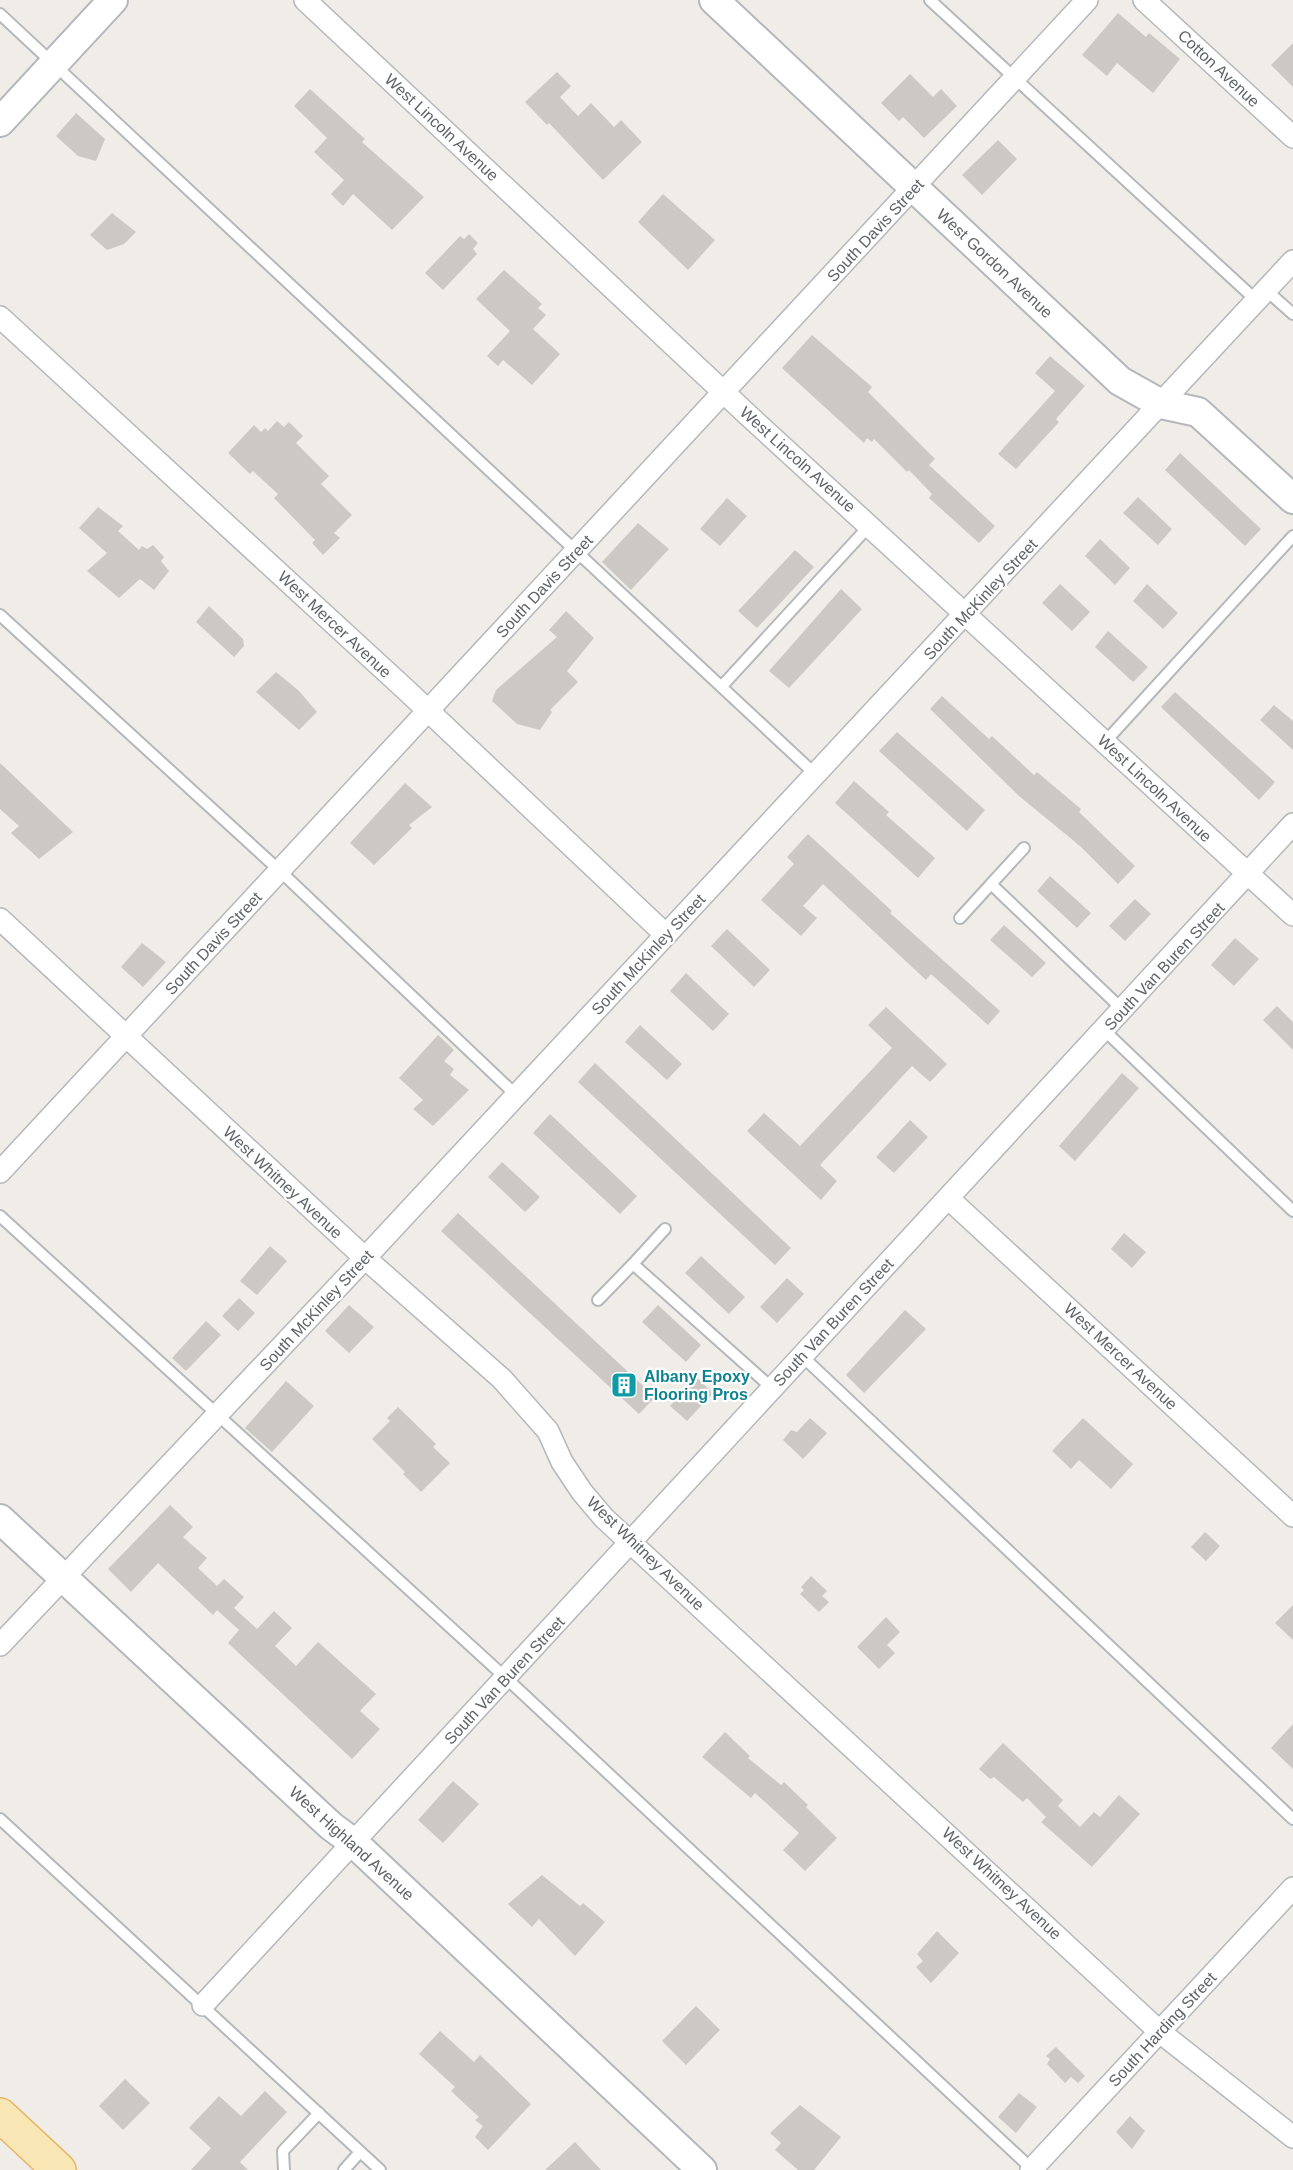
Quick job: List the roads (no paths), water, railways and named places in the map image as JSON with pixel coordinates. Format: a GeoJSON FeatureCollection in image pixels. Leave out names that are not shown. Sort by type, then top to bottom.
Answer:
{"type":"FeatureCollection","features":[{"type":"Feature","properties":{"kind":"main road"},"geometry":{"type":"LineString","coordinates":[[0,2115],[52,2168]]}},
{"type":"Feature","properties":{"kind":"street"},"geometry":{"type":"LineString","coordinates":[[0,122],[113,0]]}},
{"type":"Feature","properties":{"kind":"street","name":"West Lincoln Avenue"},"geometry":{"type":"LineString","coordinates":[[305,0],[724,391],[1293,915]]}},
{"type":"Feature","properties":{"kind":"street","name":"West Gordon Avenue"},"geometry":{"type":"LineString","coordinates":[[714,0],[916,187],[1120,381],[1161,404],[1198,412],[1293,499]]}},
{"type":"Feature","properties":{"kind":"street","name":"South Davis Street"},"geometry":{"type":"LineString","coordinates":[[0,1172],[1087,0]]}},
{"type":"Feature","properties":{"kind":"street","name":"Cotton Avenue"},"geometry":{"type":"LineString","coordinates":[[1144,0],[1293,137]]}},
{"type":"Feature","properties":{"kind":"street","name":"South McKinley Street"},"geometry":{"type":"LineString","coordinates":[[0,1645],[967,614],[1293,261]]}},
{"type":"Feature","properties":{"kind":"street","name":"West Mercer Avenue"},"geometry":{"type":"LineString","coordinates":[[0,317],[666,935]]}},
{"type":"Feature","properties":{"kind":"street","name":"South Van Buren Street"},"geometry":{"type":"LineString","coordinates":[[202,2005],[1293,824]]}},
{"type":"Feature","properties":{"kind":"street","name":"West Whitney Avenue"},"geometry":{"type":"LineString","coordinates":[[0,919],[365,1258],[502,1379],[548,1431],[562,1462],[582,1492],[604,1518],[1160,2032],[1293,2137]]}},
{"type":"Feature","properties":{"kind":"street","name":"West Mercer Avenue"},"geometry":{"type":"LineString","coordinates":[[948,1198],[1293,1516]]}},
{"type":"Feature","properties":{"kind":"street","name":"West Highland Avenue"},"geometry":{"type":"LineString","coordinates":[[0,1518],[331,1826],[354,1843],[702,2170]]}},
{"type":"Feature","properties":{"kind":"street","name":"South Harding Street"},"geometry":{"type":"LineString","coordinates":[[1032,2170],[1293,1888]]}},
{"type":"Feature","properties":{"kind":"lane"},"geometry":{"type":"LineString","coordinates":[[930,0],[1015,78],[1262,295],[1293,314]]}},
{"type":"Feature","properties":{"kind":"lane"},"geometry":{"type":"LineString","coordinates":[[0,14],[816,775]]}},
{"type":"Feature","properties":{"kind":"lane"},"geometry":{"type":"LineString","coordinates":[[722,686],[870,524]]}},
{"type":"Feature","properties":{"kind":"lane"},"geometry":{"type":"LineString","coordinates":[[1105,742],[1293,536]]}},
{"type":"Feature","properties":{"kind":"lane"},"geometry":{"type":"LineString","coordinates":[[0,615],[280,871],[516,1095]]}},
{"type":"Feature","properties":{"kind":"lane"},"geometry":{"type":"LineString","coordinates":[[960,918],[1024,848]]}},
{"type":"Feature","properties":{"kind":"lane"},"geometry":{"type":"LineString","coordinates":[[991,884],[1123,1010]]}},
{"type":"Feature","properties":{"kind":"lane"},"geometry":{"type":"LineString","coordinates":[[1104,1030],[1293,1210]]}},
{"type":"Feature","properties":{"kind":"lane"},"geometry":{"type":"LineString","coordinates":[[0,1216],[506,1678],[1032,2170]]}},
{"type":"Feature","properties":{"kind":"lane"},"geometry":{"type":"LineString","coordinates":[[598,1300],[665,1229]]}},
{"type":"Feature","properties":{"kind":"lane"},"geometry":{"type":"LineString","coordinates":[[633,1264],[772,1388]]}},
{"type":"Feature","properties":{"kind":"lane"},"geometry":{"type":"LineString","coordinates":[[802,1356],[1293,1819]]}},
{"type":"Feature","properties":{"kind":"lane"},"geometry":{"type":"LineString","coordinates":[[0,1819],[380,2170]]}},
{"type":"Feature","properties":{"kind":"lane"},"geometry":{"type":"LineString","coordinates":[[284,2170],[283,2151],[319,2113]]}},
{"type":"Feature","properties":{"kind":"lane"},"geometry":{"type":"LineString","coordinates":[[344,2170],[360,2152]]}},
{"type":"Feature","properties":{"kind":"place","name":"Albany Epoxy Flooring Pros"},"geometry":{"type":"Point","coordinates":[624,1385]}}]}
